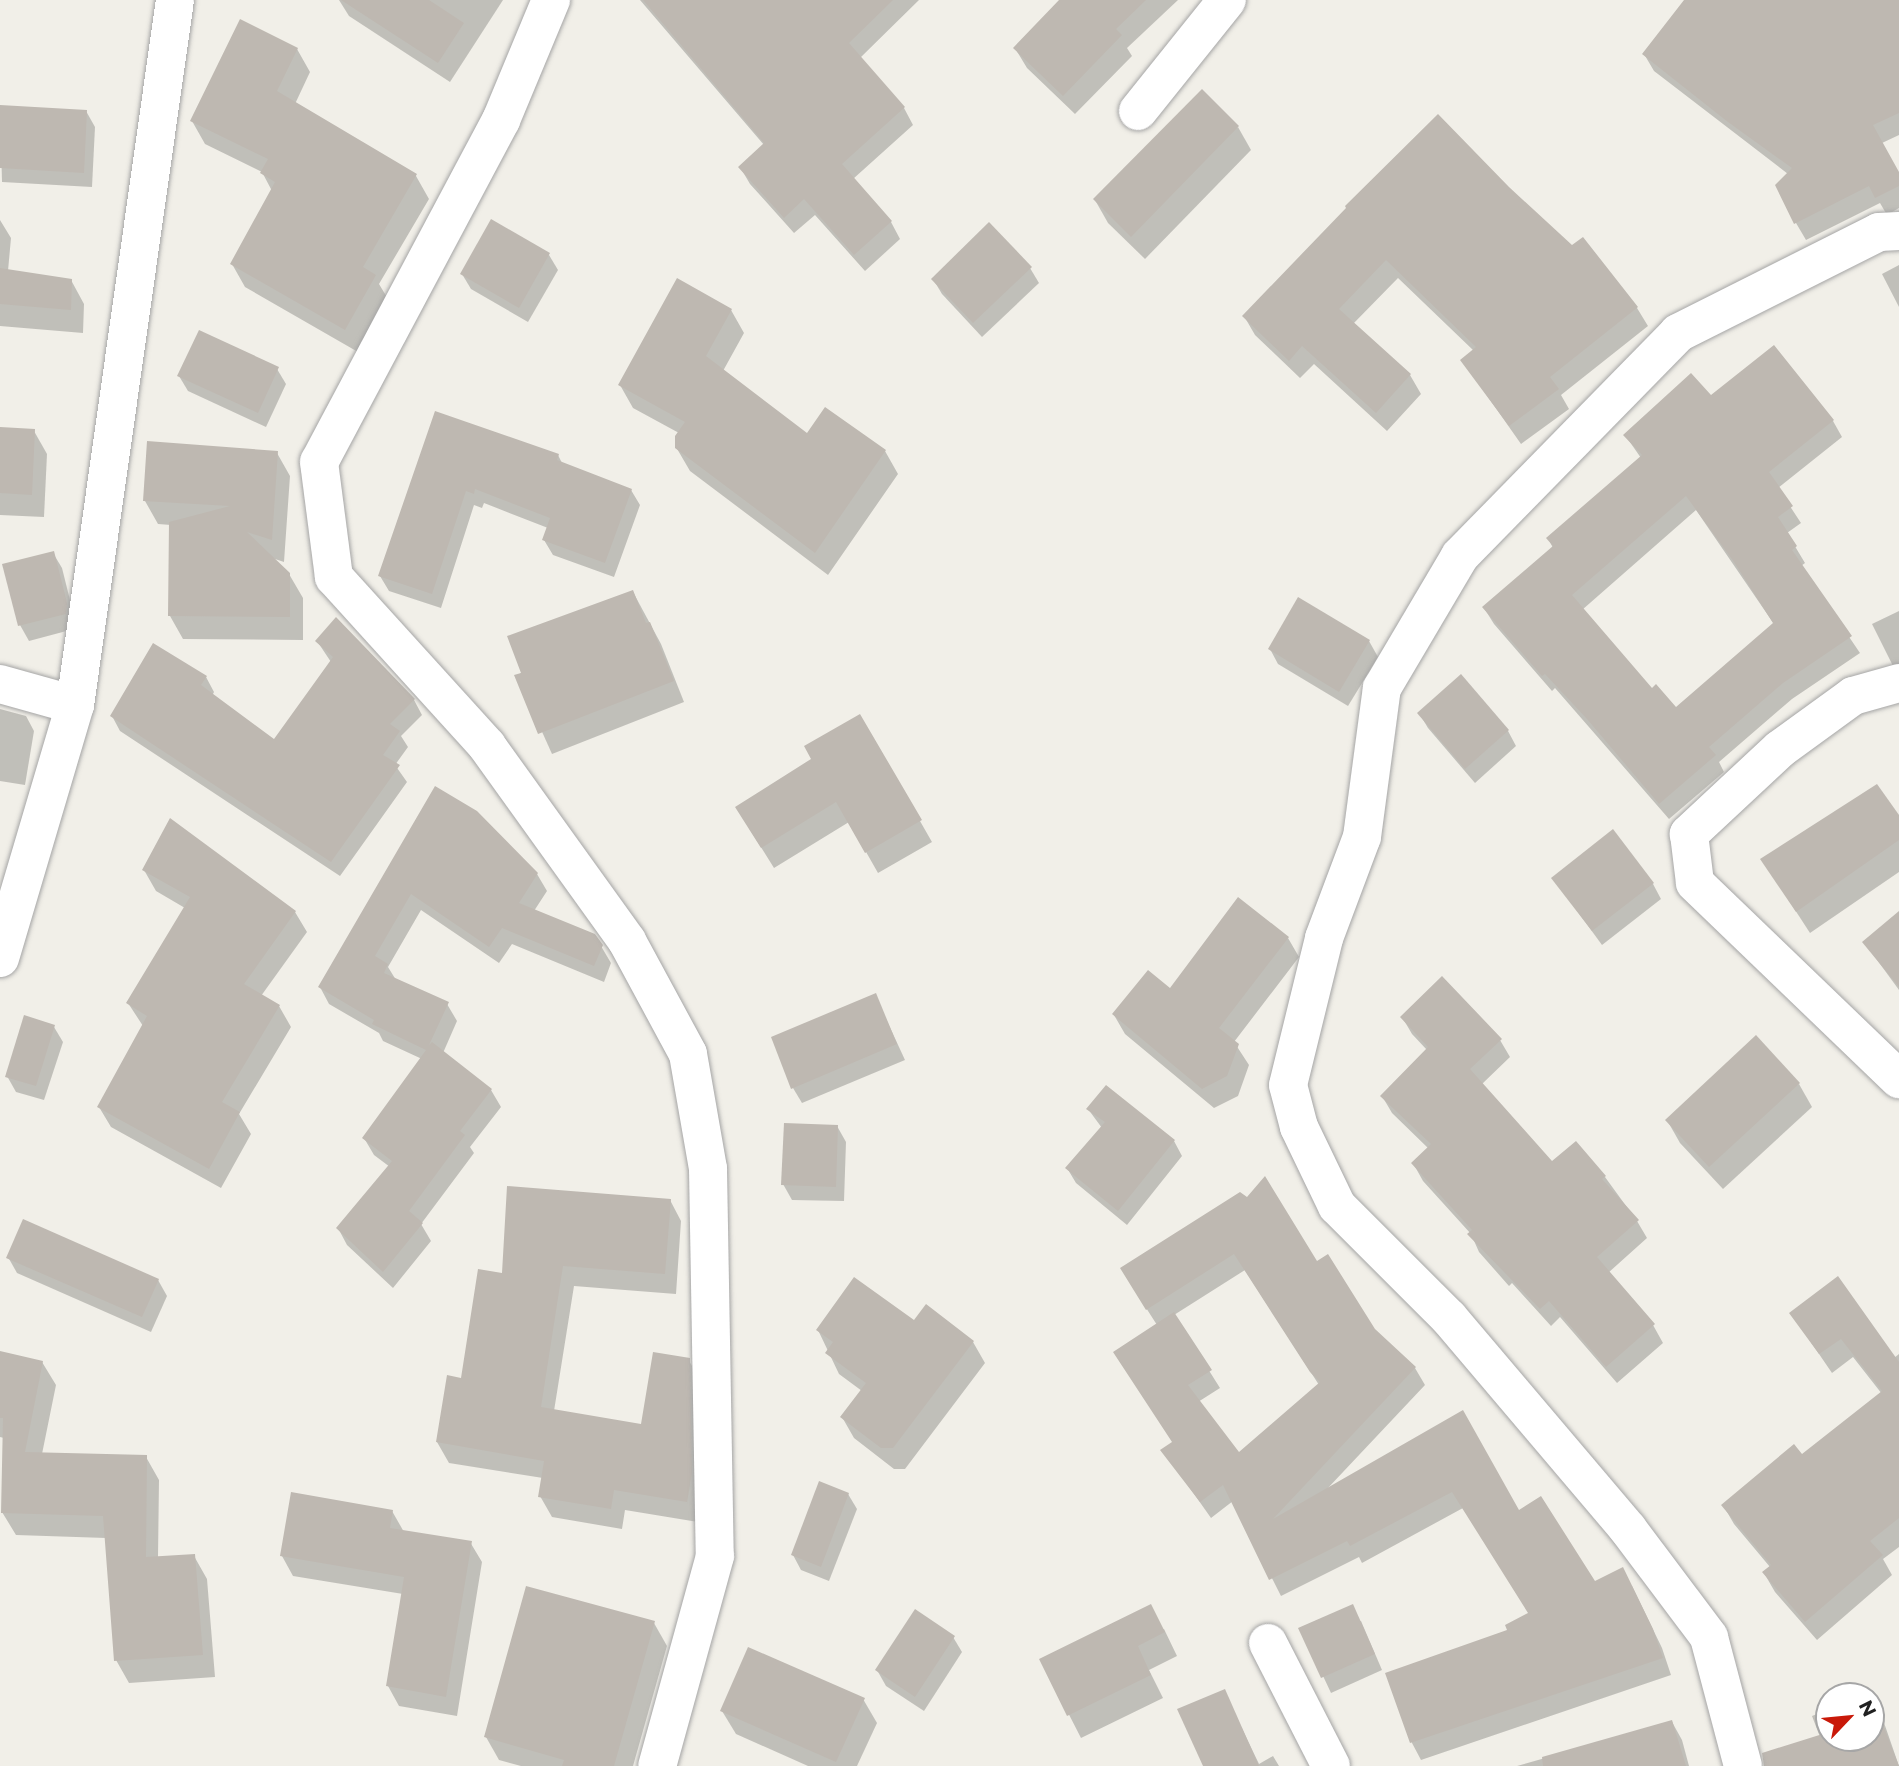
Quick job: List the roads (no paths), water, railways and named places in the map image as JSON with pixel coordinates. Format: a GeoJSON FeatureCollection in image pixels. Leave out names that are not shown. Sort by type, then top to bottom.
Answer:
{"type":"FeatureCollection","features":[{"type":"Feature","properties":{"kind":"street"},"geometry":{"type":"LineString","coordinates":[[0,958],[75,705],[175,0]]}},
{"type":"Feature","properties":{"kind":"street"},"geometry":{"type":"LineString","coordinates":[[551,0],[501,120],[319,462],[334,577],[487,746],[627,941],[688,1054],[708,1169],[715,1556],[657,1766]]}},
{"type":"Feature","properties":{"kind":"street"},"geometry":{"type":"LineString","coordinates":[[1138,111],[1227,0]]}},
{"type":"Feature","properties":{"kind":"street"},"geometry":{"type":"LineString","coordinates":[[1743,1766],[1709,1637],[1628,1529],[1449,1318],[1337,1206],[1299,1127],[1288,1085],[1324,938],[1362,837],[1382,688],[1460,556],[1678,333],[1879,232],[1899,231]]}},
{"type":"Feature","properties":{"kind":"street"},"geometry":{"type":"LineString","coordinates":[[1899,683],[1853,696],[1832,711],[1780,749],[1689,834],[1695,883],[1899,1079]]}},
{"type":"Feature","properties":{"kind":"street"},"geometry":{"type":"LineString","coordinates":[[0,684],[75,705]]}},
{"type":"Feature","properties":{"kind":"street"},"geometry":{"type":"LineString","coordinates":[[1268,1643],[1331,1766]]}}]}
